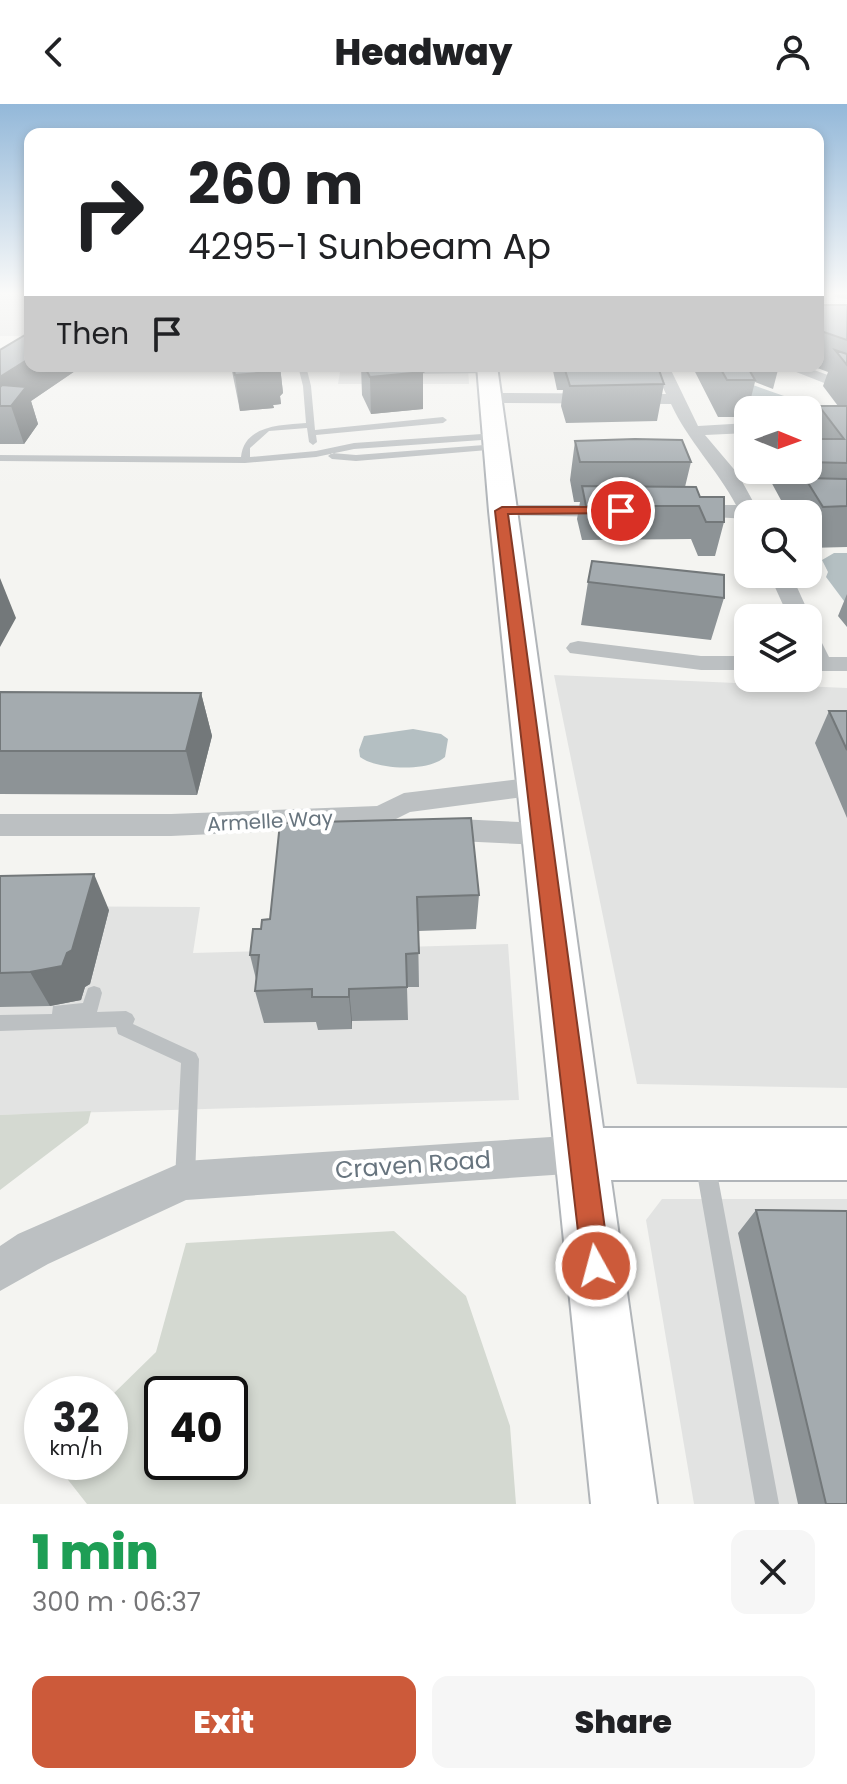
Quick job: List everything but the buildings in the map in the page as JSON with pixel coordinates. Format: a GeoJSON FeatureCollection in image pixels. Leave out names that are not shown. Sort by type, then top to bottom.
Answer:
{"type":"FeatureCollection","features":[{"type":"Feature","properties":{"kind":"street"},"geometry":{"type":"LineString","coordinates":[[664,372],[692,431],[731,478],[743,500]]}},
{"type":"Feature","properties":{"kind":"street"},"geometry":{"type":"LineString","coordinates":[[806,372],[847,387]]}},
{"type":"Feature","properties":{"kind":"street"},"geometry":{"type":"LineString","coordinates":[[624,1504],[502,511],[489,378],[676,399]]}},
{"type":"Feature","properties":{"kind":"street"},"geometry":{"type":"LineString","coordinates":[[692,431],[734,429]]}},
{"type":"Feature","properties":{"kind":"street"},"geometry":{"type":"LineString","coordinates":[[502,511],[635,511]]}},
{"type":"Feature","properties":{"kind":"street"},"geometry":{"type":"LineString","coordinates":[[665,511],[734,512]]}},
{"type":"Feature","properties":{"kind":"street"},"geometry":{"type":"LineString","coordinates":[[822,511],[847,511]]}},
{"type":"Feature","properties":{"kind":"street"},"geometry":{"type":"LineString","coordinates":[[578,648],[701,663],[734,663]]}},
{"type":"Feature","properties":{"kind":"street"},"geometry":{"type":"LineString","coordinates":[[822,664],[847,664]]}},
{"type":"Feature","properties":{"kind":"street","name":"Armelle Way"},"geometry":{"type":"LineString","coordinates":[[0,825],[171,825],[382,816],[404,803],[536,787]]}},
{"type":"Feature","properties":{"kind":"street"},"geometry":{"type":"LineString","coordinates":[[382,816],[409,828],[542,834]]}},
{"type":"Feature","properties":{"kind":"street","name":"Craven Road"},"geometry":{"type":"LineString","coordinates":[[0,1270],[33,1249],[185,1181],[582,1154],[847,1154]]}},
{"type":"Feature","properties":{"kind":"lane"},"geometry":{"type":"LineString","coordinates":[[304,372],[310,391],[310,429],[316,454]]}},
{"type":"Feature","properties":{"kind":"lane"},"geometry":{"type":"LineString","coordinates":[[412,372],[489,378]]}},
{"type":"Feature","properties":{"kind":"lane"},"geometry":{"type":"LineString","coordinates":[[245,460],[246,447],[267,429],[443,420]]}},
{"type":"Feature","properties":{"kind":"lane"},"geometry":{"type":"LineString","coordinates":[[0,458],[245,460],[316,454],[356,458],[496,442]]}},
{"type":"Feature","properties":{"kind":"lane"},"geometry":{"type":"LineString","coordinates":[[0,1023],[90,1010],[94,993]]}},
{"type":"Feature","properties":{"kind":"lane"},"geometry":{"type":"LineString","coordinates":[[59,1013],[126,1019],[124,1028],[190,1059],[185,1181]]}},
{"type":"Feature","properties":{"kind":"lane"},"geometry":{"type":"LineString","coordinates":[[703,1154],[767,1504]]}},
{"type":"Feature","properties":{"kind":"shaded area"},"geometry":{"type":"Polygon","coordinates":[[[340,372],[468,372],[469,384],[338,384],[340,372]]]}},
{"type":"Feature","properties":{"kind":"shaded area"},"geometry":{"type":"Polygon","coordinates":[[[697,372],[748,372],[753,385],[784,396],[742,396],[731,381],[697,372]]]}},
{"type":"Feature","properties":{"kind":"shaded area"},"geometry":{"type":"Polygon","coordinates":[[[834,553],[847,553],[847,605],[826,577],[828,572],[822,560],[834,553]]]}},
{"type":"Feature","properties":{"kind":"shaded area"},"geometry":{"type":"Polygon","coordinates":[[[554,675],[734,683],[734,692],[822,692],[822,687],[847,688],[847,1088],[637,1084],[554,675]]]}},
{"type":"Feature","properties":{"kind":"shaded area"},"geometry":{"type":"Polygon","coordinates":[[[413,729],[441,734],[448,739],[445,757],[427,765],[403,768],[378,765],[360,757],[364,736],[413,729]]]}},
{"type":"Feature","properties":{"kind":"shaded area"},"geometry":{"type":"Polygon","coordinates":[[[0,906],[200,907],[193,953],[508,944],[519,1100],[0,1115],[0,906]]]}},
{"type":"Feature","properties":{"kind":"shaded area"},"geometry":{"type":"Polygon","coordinates":[[[91,1111],[88,1123],[0,1190],[0,1115],[91,1111]]]}},
{"type":"Feature","properties":{"kind":"shaded area"},"geometry":{"type":"Polygon","coordinates":[[[662,1199],[847,1199],[847,1504],[694,1504],[646,1220],[662,1199]]]}},
{"type":"Feature","properties":{"kind":"shaded area"},"geometry":{"type":"Polygon","coordinates":[[[394,1231],[466,1296],[510,1426],[516,1504],[87,1504],[68,1480],[128,1480],[128,1379],[156,1352],[186,1243],[394,1231]]]}},
{"type":"Feature","properties":{"kind":"route"},"geometry":{"type":"LineString","coordinates":[[596,1266],[502,511],[621,511]]}}]}
